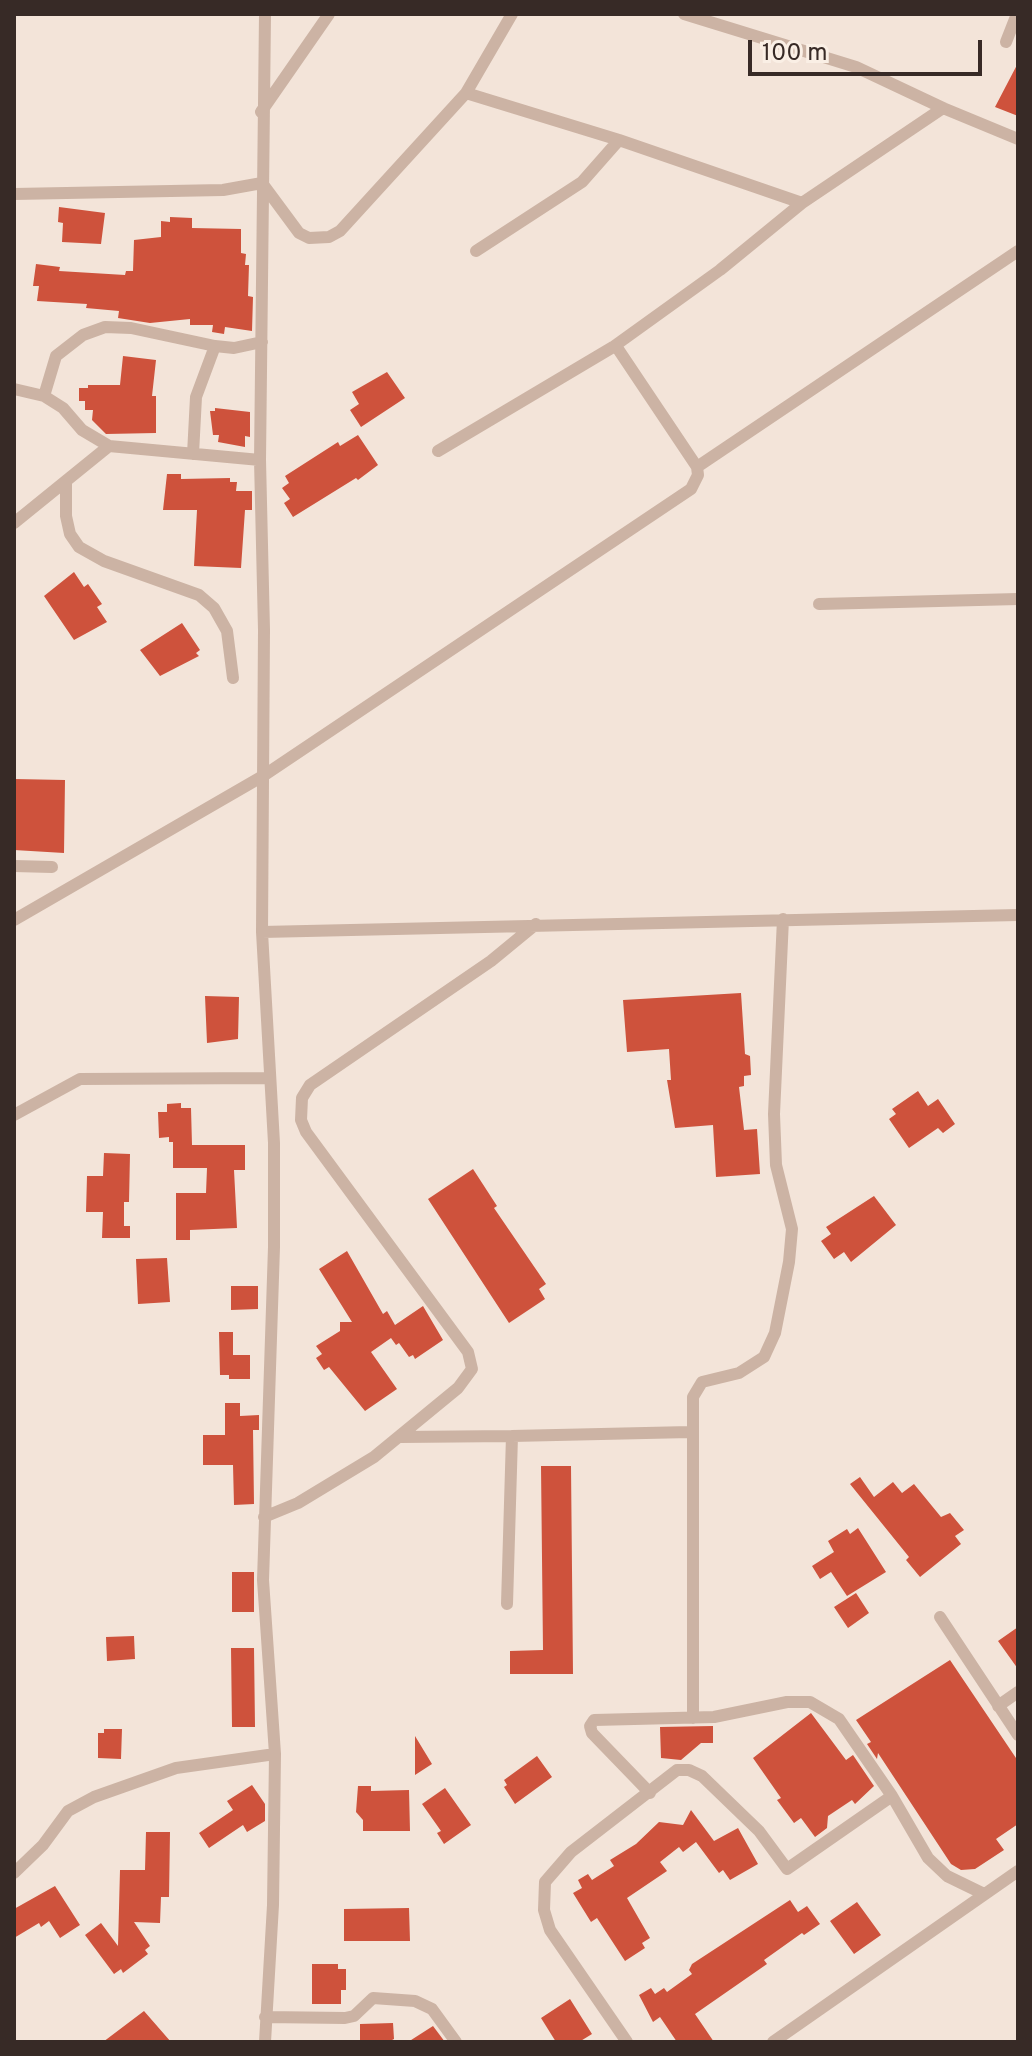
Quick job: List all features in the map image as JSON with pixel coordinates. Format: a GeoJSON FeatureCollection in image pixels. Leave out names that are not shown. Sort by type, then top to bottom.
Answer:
{"type":"FeatureCollection","features":[{"type":"Feature","properties":{"kind":"street"},"geometry":{"type":"LineString","coordinates":[[265,14],[261,112],[262,932],[270,1078],[274,1247],[263,1580],[275,1754],[273,1905],[265,2042]]}},
{"type":"Feature","properties":{"kind":"street"},"geometry":{"type":"LineString","coordinates":[[261,112],[329,14]]}},
{"type":"Feature","properties":{"kind":"street"},"geometry":{"type":"LineString","coordinates":[[262,183],[299,233],[309,238],[329,237],[340,231],[466,93],[512,14]]}},
{"type":"Feature","properties":{"kind":"street"},"geometry":{"type":"LineString","coordinates":[[684,14],[856,67],[1018,139]]}},
{"type":"Feature","properties":{"kind":"street"},"geometry":{"type":"LineString","coordinates":[[1006,42],[1017,14]]}},
{"type":"Feature","properties":{"kind":"street"},"geometry":{"type":"LineString","coordinates":[[466,93],[619,140],[802,203]]}},
{"type":"Feature","properties":{"kind":"street"},"geometry":{"type":"LineString","coordinates":[[438,451],[616,346],[802,203],[943,108]]}},
{"type":"Feature","properties":{"kind":"street"},"geometry":{"type":"LineString","coordinates":[[476,251],[582,182],[619,140]]}},
{"type":"Feature","properties":{"kind":"street"},"geometry":{"type":"LineString","coordinates":[[14,194],[223,190],[262,183]]}},
{"type":"Feature","properties":{"kind":"street"},"geometry":{"type":"LineString","coordinates":[[697,467],[1018,251]]}},
{"type":"Feature","properties":{"kind":"street"},"geometry":{"type":"LineString","coordinates":[[44,396],[56,356],[83,335],[105,327],[131,328],[234,348],[262,342]]}},
{"type":"Feature","properties":{"kind":"street"},"geometry":{"type":"LineString","coordinates":[[193,454],[196,397],[215,346]]}},
{"type":"Feature","properties":{"kind":"street"},"geometry":{"type":"LineString","coordinates":[[14,920],[263,776],[691,489],[698,475],[697,467],[616,346]]}},
{"type":"Feature","properties":{"kind":"street"},"geometry":{"type":"LineString","coordinates":[[14,389],[44,396],[63,408],[82,430],[109,446],[260,460]]}},
{"type":"Feature","properties":{"kind":"street"},"geometry":{"type":"LineString","coordinates":[[14,523],[109,446]]}},
{"type":"Feature","properties":{"kind":"street"},"geometry":{"type":"LineString","coordinates":[[66,482],[66,516],[70,534],[79,547],[104,561],[199,595],[227,631],[233,678]]}},
{"type":"Feature","properties":{"kind":"street"},"geometry":{"type":"LineString","coordinates":[[819,604],[1018,599]]}},
{"type":"Feature","properties":{"kind":"street"},"geometry":{"type":"LineString","coordinates":[[14,866],[52,867]]}},
{"type":"Feature","properties":{"kind":"street"},"geometry":{"type":"LineString","coordinates":[[262,932],[1018,915]]}},
{"type":"Feature","properties":{"kind":"street"},"geometry":{"type":"LineString","coordinates":[[693,1718],[691,1404],[702,1382],[739,1373],[759,1363],[775,1333],[784,1297],[792,1229],[776,1165],[774,1114],[783,919]]}},
{"type":"Feature","properties":{"kind":"street"},"geometry":{"type":"LineString","coordinates":[[264,1517],[340,1479],[400,1437],[458,1388],[472,1369],[472,1361],[306,1132],[301,1120],[302,1098],[310,1085],[491,961],[536,924]]}},
{"type":"Feature","properties":{"kind":"street"},"geometry":{"type":"LineString","coordinates":[[14,1115],[80,1079],[270,1078]]}},
{"type":"Feature","properties":{"kind":"street"},"geometry":{"type":"LineString","coordinates":[[400,1437],[690,1432]]}},
{"type":"Feature","properties":{"kind":"street"},"geometry":{"type":"LineString","coordinates":[[507,1604],[512,1436]]}},
{"type":"Feature","properties":{"kind":"street"},"geometry":{"type":"LineString","coordinates":[[940,1617],[1018,1735]]}},
{"type":"Feature","properties":{"kind":"street"},"geometry":{"type":"LineString","coordinates":[[998,1706],[1018,1692]]}},
{"type":"Feature","properties":{"kind":"street"},"geometry":{"type":"LineString","coordinates":[[650,1793],[592,1733],[591,1723],[599,1719],[693,1718],[787,1702],[810,1702],[839,1719],[892,1796],[928,1858],[947,1876],[984,1894]]}},
{"type":"Feature","properties":{"kind":"street"},"geometry":{"type":"LineString","coordinates":[[14,1873],[43,1845],[68,1811],[94,1797],[176,1768],[275,1754]]}},
{"type":"Feature","properties":{"kind":"street"},"geometry":{"type":"LineString","coordinates":[[627,2042],[550,1930],[544,1910],[545,1882],[571,1852],[677,1770],[689,1770],[702,1776],[759,1831],[787,1869],[892,1796]]}},
{"type":"Feature","properties":{"kind":"street"},"geometry":{"type":"LineString","coordinates":[[773,2042],[1018,1871]]}},
{"type":"Feature","properties":{"kind":"street"},"geometry":{"type":"LineString","coordinates":[[265,2017],[345,2018],[354,2016],[373,1998],[415,2001],[432,2009],[456,2042]]}},
{"type":"Feature","properties":{"kind":"building"},"geometry":{"type":"Polygon","coordinates":[[[1018,63],[1018,116],[995,107],[1018,63]]]}},
{"type":"Feature","properties":{"kind":"building"},"geometry":{"type":"Polygon","coordinates":[[[59,207],[105,213],[101,244],[62,242],[63,223],[58,222],[59,207]]]}},
{"type":"Feature","properties":{"kind":"building"},"geometry":{"type":"Polygon","coordinates":[[[170,217],[192,218],[192,228],[241,229],[241,253],[246,254],[245,265],[249,265],[248,296],[253,297],[252,331],[225,327],[224,334],[212,332],[213,325],[190,325],[190,319],[150,323],[118,318],[119,311],[86,308],[87,304],[37,301],[39,286],[33,286],[36,264],[60,267],[59,271],[125,275],[126,271],[133,271],[134,240],[161,237],[161,221],[170,222],[170,217]]]}},
{"type":"Feature","properties":{"kind":"building"},"geometry":{"type":"Polygon","coordinates":[[[123,356],[156,360],[152,396],[156,396],[156,433],[106,434],[92,420],[93,410],[85,410],[85,401],[79,401],[79,388],[120,385],[123,356]]]}},
{"type":"Feature","properties":{"kind":"building"},"geometry":{"type":"Polygon","coordinates":[[[387,372],[405,398],[361,427],[350,410],[359,404],[352,392],[387,372]]]}},
{"type":"Feature","properties":{"kind":"building"},"geometry":{"type":"Polygon","coordinates":[[[215,408],[250,412],[250,437],[245,436],[245,447],[218,442],[219,435],[213,435],[210,411],[215,411],[215,408]]]}},
{"type":"Feature","properties":{"kind":"building"},"geometry":{"type":"Polygon","coordinates":[[[358,435],[378,465],[293,517],[284,503],[290,499],[282,488],[289,483],[285,476],[338,442],[340,446],[358,435]]]}},
{"type":"Feature","properties":{"kind":"building"},"geometry":{"type":"Polygon","coordinates":[[[167,474],[181,474],[181,479],[230,478],[230,482],[237,482],[236,491],[252,491],[252,510],[245,510],[241,568],[194,566],[197,510],[163,510],[167,474]]]}},
{"type":"Feature","properties":{"kind":"building"},"geometry":{"type":"Polygon","coordinates":[[[74,572],[84,587],[88,584],[102,604],[97,607],[107,622],[74,640],[44,596],[74,572]]]}},
{"type":"Feature","properties":{"kind":"building"},"geometry":{"type":"Polygon","coordinates":[[[182,623],[200,650],[196,653],[199,656],[160,676],[140,650],[182,623]]]}},
{"type":"Feature","properties":{"kind":"building"},"geometry":{"type":"Polygon","coordinates":[[[14,779],[65,780],[64,853],[14,850],[14,779]]]}},
{"type":"Feature","properties":{"kind":"building"},"geometry":{"type":"Polygon","coordinates":[[[741,993],[745,1054],[750,1056],[751,1075],[744,1076],[744,1086],[739,1087],[744,1130],[757,1129],[760,1174],[716,1177],[713,1125],[675,1128],[667,1080],[671,1080],[669,1049],[627,1052],[623,1000],[741,993]]]}},
{"type":"Feature","properties":{"kind":"building"},"geometry":{"type":"Polygon","coordinates":[[[205,996],[239,997],[238,1039],[207,1043],[205,996]]]}},
{"type":"Feature","properties":{"kind":"building"},"geometry":{"type":"Polygon","coordinates":[[[918,1091],[928,1106],[938,1099],[955,1124],[943,1133],[938,1128],[909,1148],[889,1119],[896,1114],[892,1109],[918,1091]]]}},
{"type":"Feature","properties":{"kind":"building"},"geometry":{"type":"Polygon","coordinates":[[[181,1103],[181,1108],[191,1108],[192,1145],[245,1145],[245,1170],[234,1170],[237,1228],[190,1230],[190,1240],[176,1240],[176,1193],[206,1193],[207,1168],[173,1168],[173,1142],[169,1142],[169,1137],[159,1138],[158,1112],[167,1112],[167,1104],[181,1103]]]}},
{"type":"Feature","properties":{"kind":"building"},"geometry":{"type":"Polygon","coordinates":[[[104,1153],[130,1154],[129,1202],[124,1202],[124,1226],[130,1226],[130,1238],[102,1238],[103,1212],[86,1212],[87,1176],[103,1176],[104,1153]]]}},
{"type":"Feature","properties":{"kind":"building"},"geometry":{"type":"Polygon","coordinates":[[[473,1169],[497,1206],[494,1208],[546,1284],[539,1289],[545,1299],[509,1323],[428,1199],[473,1169]]]}},
{"type":"Feature","properties":{"kind":"building"},"geometry":{"type":"Polygon","coordinates":[[[874,1196],[896,1225],[851,1262],[844,1252],[834,1259],[821,1241],[831,1234],[826,1227],[874,1196]]]}},
{"type":"Feature","properties":{"kind":"building"},"geometry":{"type":"Polygon","coordinates":[[[347,1251],[383,1314],[387,1311],[395,1325],[423,1306],[443,1340],[415,1359],[413,1355],[409,1357],[391,1338],[371,1352],[397,1389],[365,1411],[329,1367],[324,1370],[316,1358],[322,1354],[316,1346],[340,1331],[340,1322],[352,1322],[319,1269],[347,1251]]]}},
{"type":"Feature","properties":{"kind":"building"},"geometry":{"type":"Polygon","coordinates":[[[167,1258],[170,1302],[138,1304],[136,1259],[167,1258]]]}},
{"type":"Feature","properties":{"kind":"building"},"geometry":{"type":"Polygon","coordinates":[[[231,1286],[258,1286],[258,1309],[231,1310],[231,1286]]]}},
{"type":"Feature","properties":{"kind":"building"},"geometry":{"type":"Polygon","coordinates":[[[219,1332],[233,1332],[233,1355],[250,1355],[250,1379],[229,1379],[229,1375],[220,1375],[219,1332]]]}},
{"type":"Feature","properties":{"kind":"building"},"geometry":{"type":"Polygon","coordinates":[[[225,1403],[240,1403],[240,1416],[259,1415],[259,1430],[253,1430],[254,1504],[234,1505],[233,1465],[203,1465],[203,1435],[225,1435],[225,1403]]]}},
{"type":"Feature","properties":{"kind":"building"},"geometry":{"type":"Polygon","coordinates":[[[541,1466],[571,1466],[573,1674],[510,1674],[510,1651],[543,1650],[541,1466]]]}},
{"type":"Feature","properties":{"kind":"building"},"geometry":{"type":"Polygon","coordinates":[[[860,1477],[874,1497],[893,1482],[902,1493],[914,1484],[941,1517],[950,1513],[964,1530],[955,1536],[961,1544],[920,1577],[906,1560],[909,1557],[850,1484],[860,1477]]]}},
{"type":"Feature","properties":{"kind":"building"},"geometry":{"type":"Polygon","coordinates":[[[858,1528],[886,1572],[847,1596],[831,1572],[820,1579],[812,1566],[834,1552],[828,1541],[847,1529],[850,1534],[858,1528]]]}},
{"type":"Feature","properties":{"kind":"building"},"geometry":{"type":"Polygon","coordinates":[[[232,1572],[254,1572],[254,1612],[232,1612],[232,1572]]]}},
{"type":"Feature","properties":{"kind":"building"},"geometry":{"type":"Polygon","coordinates":[[[856,1593],[869,1613],[848,1628],[834,1607],[856,1593]]]}},
{"type":"Feature","properties":{"kind":"building"},"geometry":{"type":"Polygon","coordinates":[[[1018,1627],[1018,1669],[998,1641],[1018,1627]]]}},
{"type":"Feature","properties":{"kind":"building"},"geometry":{"type":"Polygon","coordinates":[[[134,1636],[135,1659],[107,1661],[106,1637],[134,1636]]]}},
{"type":"Feature","properties":{"kind":"building"},"geometry":{"type":"Polygon","coordinates":[[[231,1648],[254,1648],[255,1727],[232,1727],[231,1648]]]}},
{"type":"Feature","properties":{"kind":"building"},"geometry":{"type":"Polygon","coordinates":[[[950,1660],[1018,1761],[1018,1824],[996,1839],[1004,1850],[975,1869],[961,1870],[951,1864],[878,1753],[877,1759],[867,1744],[871,1742],[856,1720],[950,1660]]]}},
{"type":"Feature","properties":{"kind":"building"},"geometry":{"type":"Polygon","coordinates":[[[811,1713],[846,1760],[853,1755],[874,1786],[855,1804],[852,1800],[828,1816],[827,1828],[815,1837],[801,1818],[794,1823],[753,1758],[811,1713]]]}},
{"type":"Feature","properties":{"kind":"building"},"geometry":{"type":"Polygon","coordinates":[[[713,1726],[713,1743],[701,1743],[681,1760],[661,1758],[660,1727],[713,1726]]]}},
{"type":"Feature","properties":{"kind":"building"},"geometry":{"type":"Polygon","coordinates":[[[104,1729],[122,1729],[121,1759],[98,1758],[98,1733],[104,1733],[104,1729]]]}},
{"type":"Feature","properties":{"kind":"building"},"geometry":{"type":"Polygon","coordinates":[[[415,1736],[432,1764],[415,1775],[415,1736]]]}},
{"type":"Feature","properties":{"kind":"building"},"geometry":{"type":"Polygon","coordinates":[[[537,1756],[552,1777],[515,1804],[504,1787],[507,1785],[504,1780],[537,1756]]]}},
{"type":"Feature","properties":{"kind":"building"},"geometry":{"type":"Polygon","coordinates":[[[252,1785],[265,1804],[265,1821],[247,1832],[243,1825],[209,1848],[199,1833],[233,1810],[227,1801],[252,1785]]]}},
{"type":"Feature","properties":{"kind":"building"},"geometry":{"type":"Polygon","coordinates":[[[358,1786],[371,1786],[371,1791],[409,1790],[410,1831],[363,1831],[363,1820],[356,1812],[358,1786]]]}},
{"type":"Feature","properties":{"kind":"building"},"geometry":{"type":"Polygon","coordinates":[[[445,1788],[471,1825],[444,1844],[437,1833],[441,1831],[422,1804],[445,1788]]]}},
{"type":"Feature","properties":{"kind":"building"},"geometry":{"type":"Polygon","coordinates":[[[691,1810],[714,1841],[738,1828],[758,1864],[730,1880],[723,1870],[719,1873],[696,1842],[683,1852],[679,1847],[660,1862],[667,1871],[627,1898],[650,1938],[642,1943],[645,1948],[625,1961],[597,1918],[591,1922],[573,1893],[582,1888],[578,1880],[588,1874],[592,1880],[614,1866],[610,1860],[636,1844],[659,1822],[683,1825],[691,1810]]]}},
{"type":"Feature","properties":{"kind":"building"},"geometry":{"type":"Polygon","coordinates":[[[146,1832],[170,1832],[169,1897],[161,1897],[160,1923],[134,1922],[150,1946],[145,1950],[148,1954],[123,1973],[121,1969],[114,1974],[85,1935],[101,1923],[118,1946],[120,1870],[145,1870],[146,1832]]]}},
{"type":"Feature","properties":{"kind":"building"},"geometry":{"type":"Polygon","coordinates":[[[55,1886],[80,1925],[60,1938],[49,1921],[41,1927],[39,1923],[14,1938],[14,1909],[55,1886]]]}},
{"type":"Feature","properties":{"kind":"building"},"geometry":{"type":"Polygon","coordinates":[[[790,1900],[798,1912],[807,1906],[820,1924],[764,1960],[767,1964],[695,2014],[714,2042],[677,2042],[660,2017],[653,2022],[639,1995],[651,1988],[655,1994],[664,1988],[667,1992],[692,1974],[689,1970],[692,1964],[790,1900]]]}},
{"type":"Feature","properties":{"kind":"building"},"geometry":{"type":"Polygon","coordinates":[[[857,1902],[881,1935],[854,1954],[830,1921],[857,1902]]]}},
{"type":"Feature","properties":{"kind":"building"},"geometry":{"type":"Polygon","coordinates":[[[409,1908],[410,1941],[344,1941],[344,1909],[409,1908]]]}},
{"type":"Feature","properties":{"kind":"building"},"geometry":{"type":"Polygon","coordinates":[[[312,1964],[338,1964],[338,1969],[346,1969],[346,1990],[341,1990],[341,2004],[312,2004],[312,1964]]]}},
{"type":"Feature","properties":{"kind":"building"},"geometry":{"type":"Polygon","coordinates":[[[570,1999],[592,2034],[579,2042],[556,2042],[541,2018],[570,1999]]]}},
{"type":"Feature","properties":{"kind":"building"},"geometry":{"type":"Polygon","coordinates":[[[144,2011],[171,2042],[103,2042],[144,2011]]]}},
{"type":"Feature","properties":{"kind":"building"},"geometry":{"type":"Polygon","coordinates":[[[393,2023],[394,2039],[388,2042],[360,2042],[360,2024],[393,2023]]]}},
{"type":"Feature","properties":{"kind":"building"},"geometry":{"type":"Polygon","coordinates":[[[433,2026],[445,2042],[408,2042],[433,2026]]]}}]}
